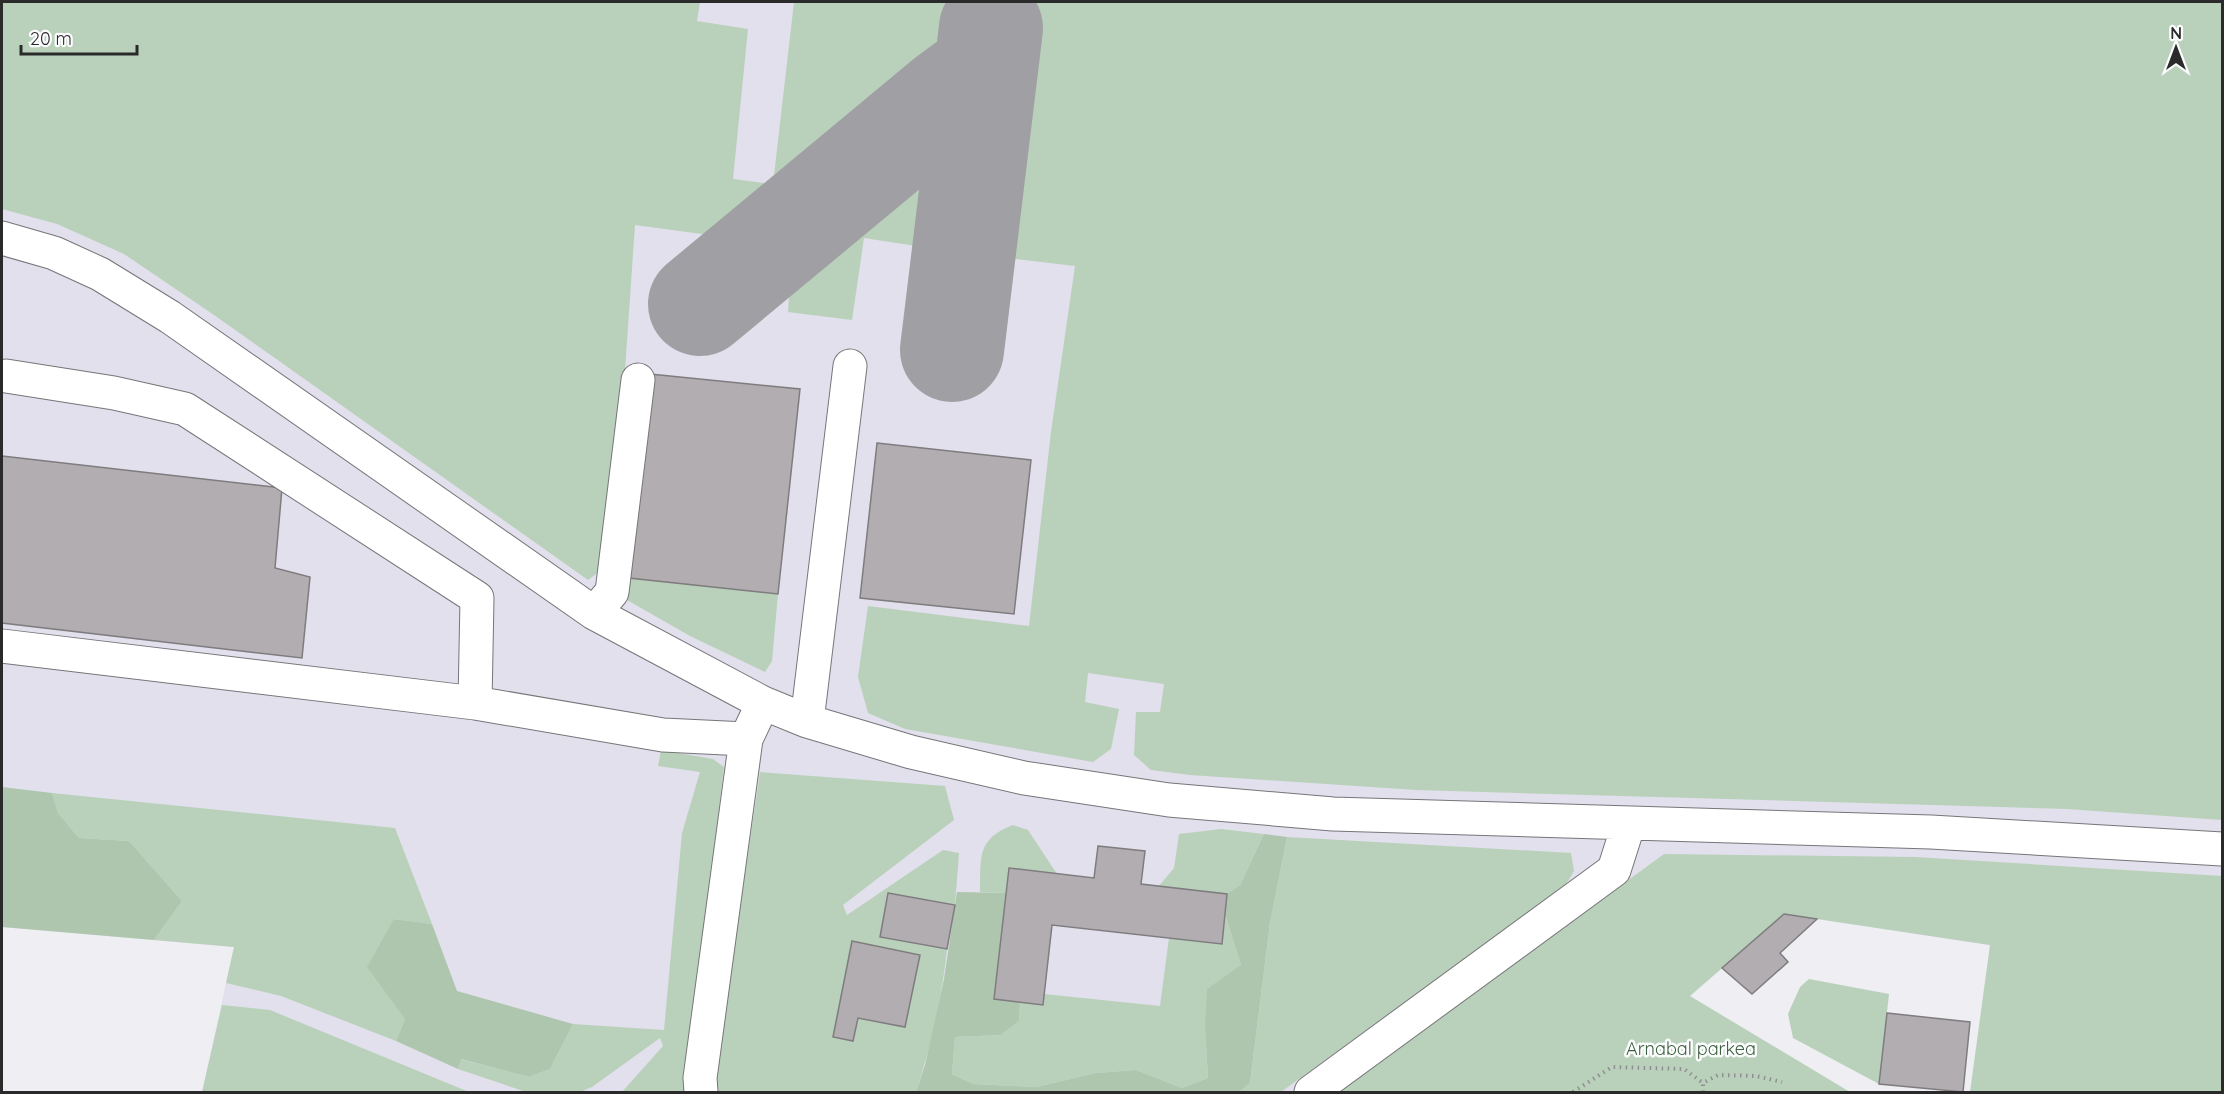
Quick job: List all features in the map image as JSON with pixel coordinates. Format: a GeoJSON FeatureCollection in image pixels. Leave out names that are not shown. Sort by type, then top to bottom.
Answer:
{"type":"FeatureCollection","features":[{"type":"Feature","properties":{"kind":"lane"},"geometry":{"type":"LineString","coordinates":[[2,238],[54,253],[99,274],[170,316],[594,613],[763,703],[807,721],[911,752],[1024,778],[1169,800],[1333,814],[1931,832],[2223,849]]}},
{"type":"Feature","properties":{"kind":"lane"},"geometry":{"type":"LineString","coordinates":[[807,721],[850,366]]}},
{"type":"Feature","properties":{"kind":"lane"},"geometry":{"type":"LineString","coordinates":[[6,376],[114,393],[185,409],[477,598],[475,703]]}},
{"type":"Feature","properties":{"kind":"lane"},"geometry":{"type":"LineString","coordinates":[[594,613],[612,592],[638,380]]}},
{"type":"Feature","properties":{"kind":"lane"},"geometry":{"type":"LineString","coordinates":[[2,646],[475,703],[663,735],[746,739]]}},
{"type":"Feature","properties":{"kind":"lane"},"geometry":{"type":"LineString","coordinates":[[701,1092],[700,1078],[746,739],[763,703]]}},
{"type":"Feature","properties":{"kind":"lane"},"geometry":{"type":"LineString","coordinates":[[1311,1092],[1614,870],[1629,823]]}},
{"type":"Feature","properties":{"kind":"path"},"geometry":{"type":"LineString","coordinates":[[1573,1092],[1612,1067],[1684,1069],[1703,1083]]}},
{"type":"Feature","properties":{"kind":"path"},"geometry":{"type":"LineString","coordinates":[[1703,1083],[1718,1075],[1756,1076],[1782,1082]]}},
{"type":"Feature","properties":{"kind":"path"},"geometry":{"type":"LineString","coordinates":[[1703,1083],[1703,1092]]}},
{"type":"Feature","properties":{"kind":"shaded area"},"geometry":{"type":"Polygon","coordinates":[[[2,2],[2222,2],[2222,980],[1784,914],[1690,996],[1547,1092],[202,1092],[234,947],[2,927],[2,2]]]}},
{"type":"Feature","properties":{"kind":"green space"},"geometry":{"type":"Polygon","coordinates":[[[2,2],[700,2],[697,21],[748,29],[733,179],[773,184],[794,2],[977,2],[969,69],[761,242],[635,225],[625,370],[604,568],[588,580],[214,315],[124,254],[57,224],[2,209],[2,2]]]}},
{"type":"Feature","properties":{"kind":"green space"},"geometry":{"type":"Polygon","coordinates":[[[1018,2],[2222,2],[2222,820],[2067,809],[1416,790],[1190,775],[1151,770],[1134,755],[1136,712],[1160,712],[1164,684],[1088,673],[1085,702],[1119,709],[1111,749],[1093,762],[905,729],[868,713],[858,677],[868,606],[1029,626],[1051,432],[1075,266],[992,256],[1018,2]]]}},
{"type":"Feature","properties":{"kind":"green space"},"geometry":{"type":"Polygon","coordinates":[[[967,111],[949,251],[864,238],[852,320],[788,312],[792,254],[967,111]]]}},
{"type":"Feature","properties":{"kind":"green space"},"geometry":{"type":"Polygon","coordinates":[[[629,578],[778,594],[772,661],[765,672],[690,636],[627,600],[629,578]]]}},
{"type":"Feature","properties":{"kind":"green space"},"geometry":{"type":"Polygon","coordinates":[[[661,750],[713,759],[724,767],[685,1092],[622,1092],[663,1046],[660,1038],[592,1087],[580,1092],[526,1092],[458,1069],[460,1059],[529,1077],[550,1069],[573,1024],[664,1030],[682,833],[700,772],[658,766],[661,750]]]}},
{"type":"Feature","properties":{"kind":"green space"},"geometry":{"type":"Polygon","coordinates":[[[760,772],[945,786],[954,820],[843,905],[847,915],[943,850],[959,853],[955,905],[888,893],[880,936],[947,949],[935,1021],[916,1092],[716,1092],[716,1069],[760,772]]]}},
{"type":"Feature","properties":{"kind":"green space"},"geometry":{"type":"Polygon","coordinates":[[[2,787],[52,793],[58,813],[79,838],[129,841],[182,901],[154,940],[2,927],[2,787]]]}},
{"type":"Feature","properties":{"kind":"green space"},"geometry":{"type":"Polygon","coordinates":[[[52,793],[395,828],[432,924],[394,919],[405,1019],[396,1041],[281,996],[226,983],[234,947],[154,940],[182,901],[129,841],[79,838],[58,813],[52,793]]]}},
{"type":"Feature","properties":{"kind":"green space"},"geometry":{"type":"Polygon","coordinates":[[[1013,825],[1028,830],[1057,874],[1010,868],[1006,893],[980,892],[983,851],[992,837],[1013,825]]]}},
{"type":"Feature","properties":{"kind":"green space"},"geometry":{"type":"Polygon","coordinates":[[[1221,829],[1264,834],[1240,885],[1227,894],[1159,886],[1174,868],[1179,834],[1221,829]]]}},
{"type":"Feature","properties":{"kind":"green space"},"geometry":{"type":"Polygon","coordinates":[[[1264,834],[1287,837],[1270,923],[1250,1083],[1239,1092],[916,1092],[925,1065],[944,979],[957,892],[1006,893],[994,999],[1020,1002],[1019,1021],[1001,1035],[955,1037],[952,1074],[973,1084],[1036,1087],[1096,1073],[1136,1070],[1182,1088],[1208,1078],[1205,1028],[1207,989],[1241,965],[1225,914],[1227,894],[1240,885],[1264,834]]]}},
{"type":"Feature","properties":{"kind":"green space"},"geometry":{"type":"Polygon","coordinates":[[[1287,837],[1571,853],[1574,871],[1565,886],[1281,1092],[1239,1092],[1250,1083],[1270,923],[1287,837]]]}},
{"type":"Feature","properties":{"kind":"green space","name":"Arnabal parkea"},"geometry":{"type":"Polygon","coordinates":[[[1664,854],[1916,857],[2222,876],[2222,1092],[1970,1092],[1990,945],[1784,914],[1690,996],[1850,1092],[1337,1092],[1664,854]]]}},
{"type":"Feature","properties":{"kind":"green space"},"geometry":{"type":"Polygon","coordinates":[[[1225,914],[1241,965],[1205,1028],[1208,1078],[1182,1088],[1136,1070],[1096,1073],[1036,1087],[973,1084],[952,1074],[955,1037],[1001,1035],[1019,1021],[1020,1002],[1044,994],[1160,1006],[1169,938],[1222,944],[1225,914]]]}},
{"type":"Feature","properties":{"kind":"green space"},"geometry":{"type":"Polygon","coordinates":[[[394,919],[432,924],[457,991],[573,1024],[550,1069],[529,1077],[461,1059],[458,1069],[396,1041],[405,1019],[367,967],[394,919]]]}},
{"type":"Feature","properties":{"kind":"green space"},"geometry":{"type":"Polygon","coordinates":[[[1809,979],[1889,994],[1879,1084],[1793,1038],[1788,1014],[1800,987],[1809,979]]]}},
{"type":"Feature","properties":{"kind":"green space"},"geometry":{"type":"Polygon","coordinates":[[[222,1005],[270,1010],[469,1092],[202,1092],[222,1005]]]}},
{"type":"Feature","properties":{"kind":"building"},"geometry":{"type":"Polygon","coordinates":[[[650,374],[800,389],[778,594],[629,578],[650,374]]]}},
{"type":"Feature","properties":{"kind":"building"},"geometry":{"type":"Polygon","coordinates":[[[877,443],[1031,460],[1014,614],[860,598],[877,443]]]}},
{"type":"Feature","properties":{"kind":"building"},"geometry":{"type":"Polygon","coordinates":[[[2,456],[282,488],[275,568],[310,577],[302,658],[2,623],[2,456]]]}},
{"type":"Feature","properties":{"kind":"building"},"geometry":{"type":"Polygon","coordinates":[[[1098,846],[1145,851],[1141,884],[1227,894],[1222,944],[1052,925],[1043,1005],[994,999],[1009,868],[1094,878],[1098,846]]]}},
{"type":"Feature","properties":{"kind":"building"},"geometry":{"type":"Polygon","coordinates":[[[888,893],[955,905],[947,949],[880,937],[888,893]]]}},
{"type":"Feature","properties":{"kind":"building"},"geometry":{"type":"Polygon","coordinates":[[[1784,914],[1817,919],[1780,953],[1788,962],[1752,994],[1722,968],[1784,914]]]}},
{"type":"Feature","properties":{"kind":"building"},"geometry":{"type":"Polygon","coordinates":[[[852,941],[920,955],[905,1027],[858,1018],[853,1041],[833,1037],[852,941]]]}},
{"type":"Feature","properties":{"kind":"building"},"geometry":{"type":"Polygon","coordinates":[[[1887,1013],[1970,1022],[1963,1092],[1879,1084],[1887,1013]]]}},
{"type":"Feature","properties":{"kind":"taxiway"},"geometry":{"type":"LineString","coordinates":[[952,350],[991,28]]}},
{"type":"Feature","properties":{"kind":"taxiway"},"geometry":{"type":"LineString","coordinates":[[700,304],[948,98],[986,70]]}}]}
